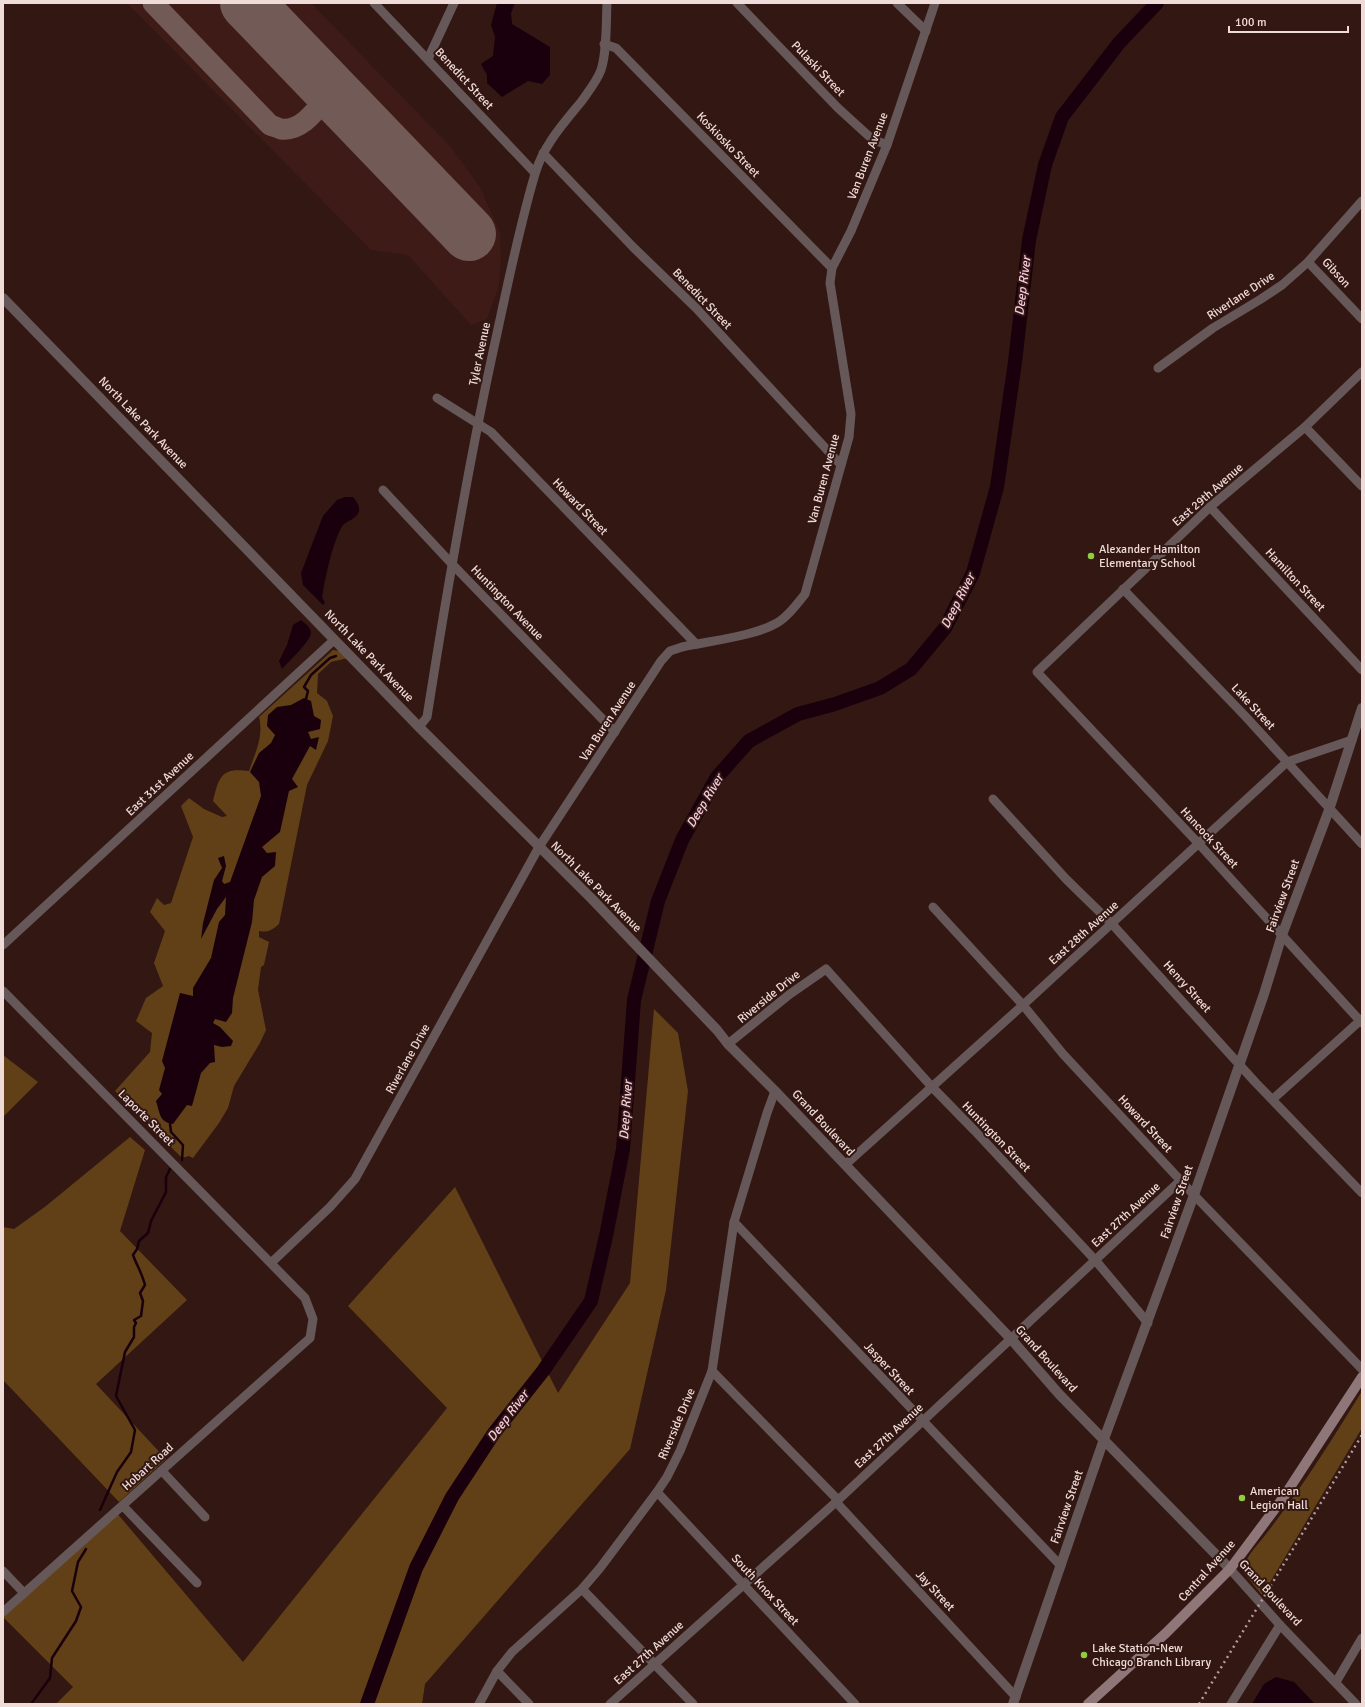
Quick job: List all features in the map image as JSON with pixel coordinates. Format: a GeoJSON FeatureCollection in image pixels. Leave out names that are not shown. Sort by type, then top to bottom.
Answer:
{"type":"FeatureCollection","features":[{"type":"Feature","properties":{"kind":"main road","name":"Central Avenue"},"geometry":{"type":"LineString","coordinates":[[1088,1704],[1166,1633],[1230,1569],[1283,1498],[1362,1377]]}},
{"type":"Feature","properties":{"kind":"street","name":"Benedict Street"},"geometry":{"type":"LineString","coordinates":[[374,3],[535,173]]}},
{"type":"Feature","properties":{"kind":"street"},"geometry":{"type":"LineString","coordinates":[[428,59],[454,3]]}},
{"type":"Feature","properties":{"kind":"street","name":"Tyler Avenue"},"geometry":{"type":"LineString","coordinates":[[419,727],[428,718],[451,564],[477,424],[516,246],[535,173],[543,153],[549,142],[590,90],[601,70],[607,3]]}},
{"type":"Feature","properties":{"kind":"street","name":"Pulaski Street"},"geometry":{"type":"LineString","coordinates":[[737,3],[838,108],[872,140],[887,145]]}},
{"type":"Feature","properties":{"kind":"street"},"geometry":{"type":"LineString","coordinates":[[897,3],[926,31]]}},
{"type":"Feature","properties":{"kind":"street","name":"Van Buren Avenue"},"geometry":{"type":"LineString","coordinates":[[539,847],[616,732],[661,661],[670,651],[762,630],[780,621],[793,609],[805,594],[849,437],[851,414],[830,283],[832,268],[852,231],[887,145],[935,3]]}},
{"type":"Feature","properties":{"kind":"street","name":"Koskiosko Street"},"geometry":{"type":"LineString","coordinates":[[604,44],[616,48],[832,268]]}},
{"type":"Feature","properties":{"kind":"street","name":"Benedict Street"},"geometry":{"type":"LineString","coordinates":[[543,153],[633,247],[696,308],[841,465]]}},
{"type":"Feature","properties":{"kind":"street","name":"Riverlane Drive"},"geometry":{"type":"LineString","coordinates":[[1158,368],[1213,328],[1282,285],[1308,262],[1362,201]]}},
{"type":"Feature","properties":{"kind":"street","name":"Gibson"},"geometry":{"type":"LineString","coordinates":[[1308,262],[1362,319]]}},
{"type":"Feature","properties":{"kind":"street","name":"North Lake Park Avenue"},"geometry":{"type":"LineString","coordinates":[[3,298],[419,727],[592,899],[717,1030]]}},
{"type":"Feature","properties":{"kind":"street","name":"East 29th Avenue"},"geometry":{"type":"LineString","coordinates":[[1037,672],[1210,507],[1305,427],[1362,372]]}},
{"type":"Feature","properties":{"kind":"street","name":"Howard Street"},"geometry":{"type":"LineString","coordinates":[[438,398],[491,432],[696,644]]}},
{"type":"Feature","properties":{"kind":"street"},"geometry":{"type":"LineString","coordinates":[[1305,427],[1362,486]]}},
{"type":"Feature","properties":{"kind":"street","name":"Huntington Avenue"},"geometry":{"type":"LineString","coordinates":[[383,490],[451,564],[616,732]]}},
{"type":"Feature","properties":{"kind":"street","name":"Hamilton Street"},"geometry":{"type":"LineString","coordinates":[[1210,507],[1362,670]]}},
{"type":"Feature","properties":{"kind":"street","name":"Lake Street"},"geometry":{"type":"LineString","coordinates":[[1123,589],[1287,762],[1329,810],[1362,844]]}},
{"type":"Feature","properties":{"kind":"street","name":"East 31st Avenue"},"geometry":{"type":"LineString","coordinates":[[3,945],[334,640]]}},
{"type":"Feature","properties":{"kind":"street","name":"Hancock Street"},"geometry":{"type":"LineString","coordinates":[[1037,672],[1199,844],[1361,1021]]}},
{"type":"Feature","properties":{"kind":"street","name":"Fairview Street"},"geometry":{"type":"LineString","coordinates":[[1015,1700],[1104,1439],[1194,1195],[1264,994],[1282,935],[1329,810],[1362,708]]}},
{"type":"Feature","properties":{"kind":"street","name":"East 28th Avenue"},"geometry":{"type":"LineString","coordinates":[[845,1165],[1112,924],[1287,762],[1352,740]]}},
{"type":"Feature","properties":{"kind":"street","name":"Henry Street"},"geometry":{"type":"LineString","coordinates":[[993,798],[1066,879],[1112,924],[1273,1100],[1362,1193]]}},
{"type":"Feature","properties":{"kind":"street","name":"Riverlane Drive"},"geometry":{"type":"LineString","coordinates":[[271,1263],[330,1207],[355,1179],[539,847]]}},
{"type":"Feature","properties":{"kind":"street","name":"Howard Street"},"geometry":{"type":"LineString","coordinates":[[932,908],[1023,1005],[1063,1054],[1194,1195],[1362,1369]]}},
{"type":"Feature","properties":{"kind":"street","name":"Riverside Drive"},"geometry":{"type":"LineString","coordinates":[[728,1044],[750,1028],[790,994],[826,969]]}},
{"type":"Feature","properties":{"kind":"street","name":"Huntington Street"},"geometry":{"type":"LineString","coordinates":[[826,969],[932,1088],[975,1131],[1096,1261],[1148,1323]]}},
{"type":"Feature","properties":{"kind":"street","name":"Laporte Street"},"geometry":{"type":"LineString","coordinates":[[3,990],[305,1298],[313,1320],[310,1338]]}},
{"type":"Feature","properties":{"kind":"street"},"geometry":{"type":"LineString","coordinates":[[1273,1100],[1361,1021]]}},
{"type":"Feature","properties":{"kind":"street","name":"Grand Boulevard"},"geometry":{"type":"LineString","coordinates":[[717,1030],[728,1044],[775,1091],[1011,1339],[1059,1394],[1230,1569],[1356,1704]]}},
{"type":"Feature","properties":{"kind":"street","name":"Riverside Drive"},"geometry":{"type":"LineString","coordinates":[[479,1704],[497,1671],[512,1652],[582,1589],[623,1539],[667,1477],[680,1451],[712,1371],[734,1222],[766,1114],[775,1091]]}},
{"type":"Feature","properties":{"kind":"street","name":"East 27th Avenue"},"geometry":{"type":"LineString","coordinates":[[610,1704],[837,1501],[1096,1261],[1181,1180]]}},
{"type":"Feature","properties":{"kind":"street","name":"Jasper Street"},"geometry":{"type":"LineString","coordinates":[[734,1222],[922,1422],[1061,1566]]}},
{"type":"Feature","properties":{"kind":"street","name":"Hobart Road"},"geometry":{"type":"LineString","coordinates":[[3,1612],[310,1338]]}},
{"type":"Feature","properties":{"kind":"street","name":"Jay Street"},"geometry":{"type":"LineString","coordinates":[[712,1371],[837,1501],[1015,1700]]}},
{"type":"Feature","properties":{"kind":"street"},"geometry":{"type":"LineString","coordinates":[[162,1471],[205,1517]]}},
{"type":"Feature","properties":{"kind":"street","name":"South Knox Street"},"geometry":{"type":"LineString","coordinates":[[657,1492],[670,1504],[743,1585],[856,1704]]}},
{"type":"Feature","properties":{"kind":"street"},"geometry":{"type":"LineString","coordinates":[[123,1506],[197,1583]]}},
{"type":"Feature","properties":{"kind":"street"},"geometry":{"type":"LineString","coordinates":[[3,1571],[24,1593]]}},
{"type":"Feature","properties":{"kind":"street"},"geometry":{"type":"LineString","coordinates":[[582,1589],[693,1704]]}},
{"type":"Feature","properties":{"kind":"street"},"geometry":{"type":"LineString","coordinates":[[1231,1704],[1280,1624]]}},
{"type":"Feature","properties":{"kind":"street"},"geometry":{"type":"LineString","coordinates":[[1336,1682],[1362,1638]]}},
{"type":"Feature","properties":{"kind":"street"},"geometry":{"type":"LineString","coordinates":[[497,1671],[529,1704]]}},
{"type":"Feature","properties":{"kind":"shaded area"},"geometry":{"type":"Polygon","coordinates":[[[127,3],[311,3],[450,146],[480,187],[500,233],[501,262],[498,289],[487,319],[471,325],[408,255],[371,250],[127,3]]]}},
{"type":"Feature","properties":{"kind":"shaded area"},"geometry":{"type":"Polygon","coordinates":[[[497,3],[515,3],[511,13],[512,24],[550,47],[550,75],[542,84],[528,81],[502,97],[487,83],[487,75],[481,64],[493,56],[495,37],[491,25],[497,3]]]}},
{"type":"Feature","properties":{"kind":"shaded area"},"geometry":{"type":"Polygon","coordinates":[[[345,497],[353,497],[358,505],[359,511],[356,516],[343,525],[337,536],[325,580],[322,597],[325,603],[323,605],[303,585],[301,573],[323,516],[337,500],[345,497]]]}},
{"type":"Feature","properties":{"kind":"shaded area"},"geometry":{"type":"Polygon","coordinates":[[[301,620],[310,628],[310,636],[304,645],[282,669],[279,661],[287,645],[293,625],[301,620]]]}},
{"type":"Feature","properties":{"kind":"shaded area"},"geometry":{"type":"Polygon","coordinates":[[[333,650],[340,651],[348,658],[331,662],[318,674],[317,693],[327,701],[333,716],[328,741],[307,785],[279,924],[265,932],[259,931],[259,937],[269,942],[264,965],[261,967],[258,990],[266,1030],[260,1043],[234,1086],[228,1108],[219,1123],[193,1158],[189,1156],[182,1158],[115,1091],[150,1052],[152,1033],[136,1021],[146,998],[163,986],[154,963],[165,931],[150,912],[157,898],[164,905],[171,903],[193,837],[181,806],[189,798],[204,809],[222,817],[227,816],[213,801],[217,786],[227,772],[240,770],[249,771],[260,738],[259,717],[333,650]]]}},
{"type":"Feature","properties":{"kind":"shaded area"},"geometry":{"type":"Polygon","coordinates":[[[304,698],[311,701],[314,716],[321,720],[320,729],[308,732],[311,739],[319,737],[316,750],[310,746],[292,779],[298,787],[289,791],[280,832],[262,847],[267,853],[276,852],[275,866],[262,877],[254,900],[252,922],[233,998],[232,1013],[226,1022],[215,1019],[213,1023],[220,1027],[233,1041],[231,1046],[222,1047],[214,1045],[215,1062],[210,1063],[201,1073],[192,1106],[187,1105],[173,1124],[168,1123],[161,1116],[156,1101],[162,1094],[159,1090],[165,1068],[162,1061],[180,993],[193,996],[193,988],[211,958],[219,922],[225,915],[226,897],[217,909],[201,939],[203,923],[214,880],[222,868],[218,858],[224,856],[226,866],[222,881],[224,884],[230,882],[261,796],[259,782],[250,772],[259,753],[271,743],[275,735],[267,726],[268,715],[277,707],[291,705],[304,698]]]}},
{"type":"Feature","properties":{"kind":"shaded area"},"geometry":{"type":"Polygon","coordinates":[[[654,1009],[678,1033],[688,1091],[666,1290],[630,1449],[425,1684],[422,1704],[56,1704],[73,1687],[3,1617],[3,1613],[116,1512],[243,1662],[447,1408],[348,1306],[455,1187],[558,1393],[630,1283],[654,1009]]]}},
{"type":"Feature","properties":{"kind":"shaded area"},"geometry":{"type":"Polygon","coordinates":[[[3,1055],[38,1082],[3,1117],[3,1055]]]}},
{"type":"Feature","properties":{"kind":"shaded area"},"geometry":{"type":"Polygon","coordinates":[[[130,1137],[145,1150],[120,1231],[187,1300],[96,1384],[166,1459],[119,1502],[3,1380],[3,1227],[14,1229],[46,1206],[130,1137]]]}},
{"type":"Feature","properties":{"kind":"shaded area"},"geometry":{"type":"Polygon","coordinates":[[[1362,1391],[1362,1428],[1269,1584],[1264,1582],[1262,1584],[1262,1595],[1244,1573],[1244,1568],[1248,1557],[1304,1482],[1362,1391]]]}},
{"type":"Feature","properties":{"kind":"shaded area"},"geometry":{"type":"Polygon","coordinates":[[[1276,1677],[1294,1682],[1315,1704],[1252,1704],[1264,1684],[1276,1677]]]}},
{"type":"Feature","properties":{"kind":"waterway","name":"Deep River"},"geometry":{"type":"LineString","coordinates":[[367,1704],[416,1568],[452,1497],[494,1433],[543,1371],[591,1301],[606,1236],[623,1149],[634,1000],[658,901],[682,840],[717,777],[749,741],[798,714],[835,704],[880,688],[911,669],[945,628],[973,573],[997,487],[1015,362],[1029,240],[1045,165],[1062,117],[1119,43],[1157,3]]}},
{"type":"Feature","properties":{"kind":"waterway"},"geometry":{"type":"LineString","coordinates":[[306,699],[308,691],[304,687],[311,675],[330,658],[336,656]]}},
{"type":"Feature","properties":{"kind":"waterway"},"geometry":{"type":"LineString","coordinates":[[170,1124],[171,1132],[183,1145],[182,1160]]}},
{"type":"Feature","properties":{"kind":"waterway"},"geometry":{"type":"LineString","coordinates":[[100,1510],[117,1472],[131,1452],[135,1430],[116,1396],[125,1352],[134,1337],[134,1327],[136,1323],[134,1320],[141,1316],[143,1301],[140,1293],[145,1285],[133,1255],[137,1249],[139,1241],[148,1233],[151,1221],[166,1192],[166,1177],[170,1169]]}},
{"type":"Feature","properties":{"kind":"waterway"},"geometry":{"type":"LineString","coordinates":[[31,1704],[50,1678],[52,1658],[76,1621],[81,1607],[72,1591],[78,1562],[86,1549]]}},
{"type":"Feature","properties":{"kind":"taxiway"},"geometry":{"type":"LineString","coordinates":[[153,3],[270,125],[281,129],[289,129],[297,126],[304,122],[332,91]]}},
{"type":"Feature","properties":{"kind":"runway"},"geometry":{"type":"LineString","coordinates":[[247,3],[469,234]]}},
{"type":"Feature","properties":{"kind":"railway"},"geometry":{"type":"LineString","coordinates":[[1199,1704],[1362,1435]]}},
{"type":"Feature","properties":{"kind":"place","name":"Alexander Hamilton Elementary School"},"geometry":{"type":"Point","coordinates":[1091,556]}},
{"type":"Feature","properties":{"kind":"place","name":"American Legion Hall"},"geometry":{"type":"Point","coordinates":[1242,1498]}},
{"type":"Feature","properties":{"kind":"place","name":"Lake Station-New Chicago Branch Library"},"geometry":{"type":"Point","coordinates":[1084,1655]}}]}
